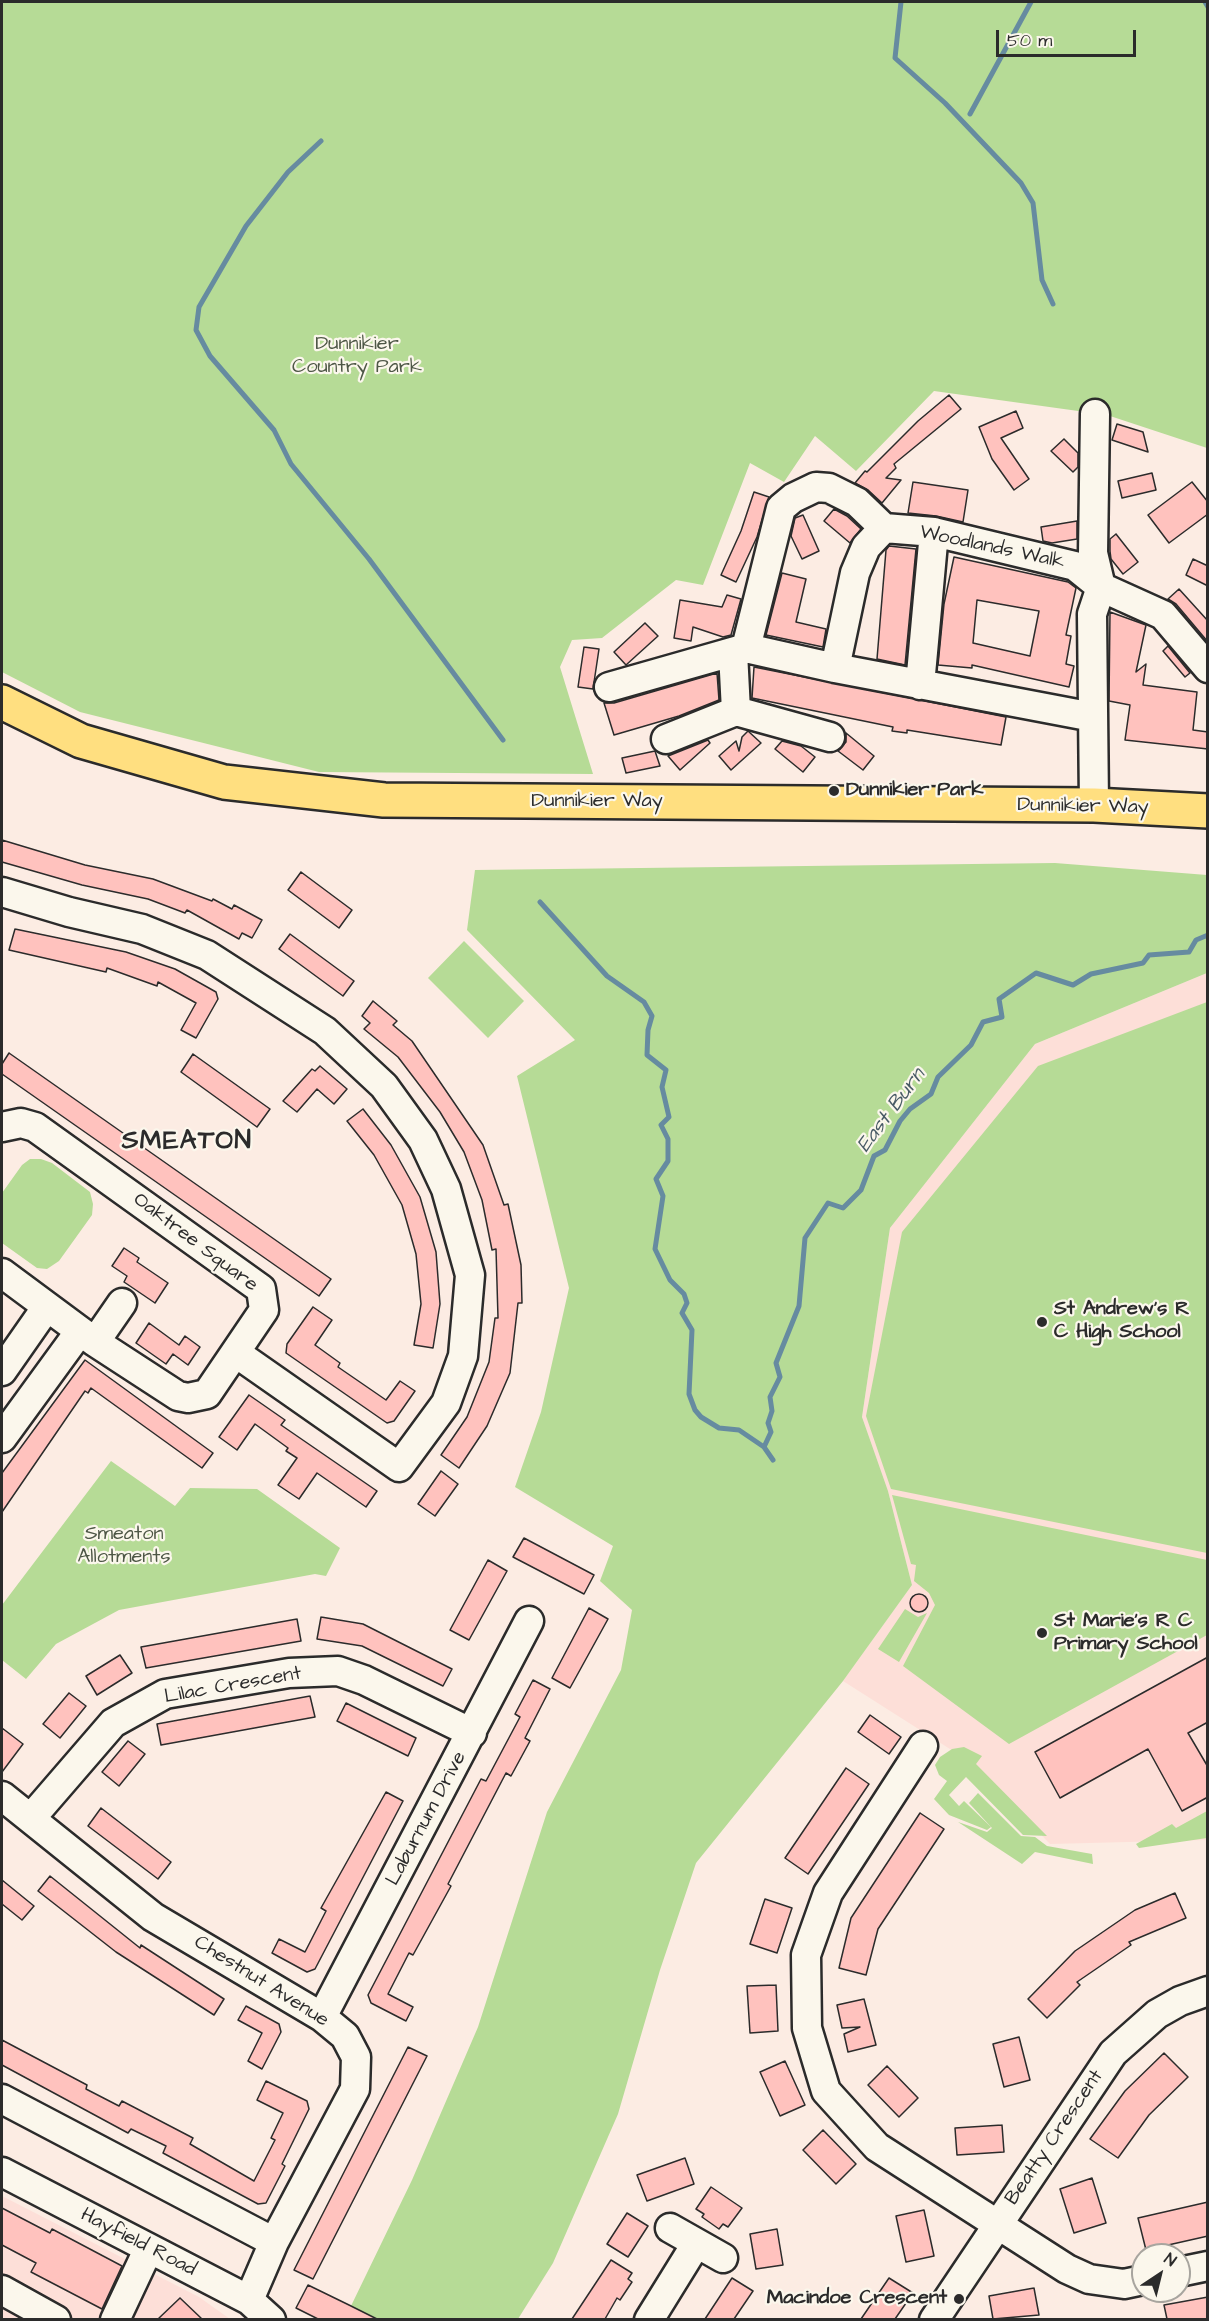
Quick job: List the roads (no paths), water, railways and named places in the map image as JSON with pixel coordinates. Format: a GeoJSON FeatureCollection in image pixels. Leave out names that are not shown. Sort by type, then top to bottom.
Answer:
{"type":"FeatureCollection","features":[{"type":"Feature","properties":{"kind":"main road","name":"Dunnikier Way"},"geometry":{"type":"LineString","coordinates":[[2,702],[81,741],[224,782],[384,800],[1094,805],[1208,811]]}},
{"type":"Feature","properties":{"kind":"street"},"geometry":{"type":"LineString","coordinates":[[1094,805],[1092,614],[1101,587],[1093,553],[1095,414]]}},
{"type":"Feature","properties":{"kind":"street"},"geometry":{"type":"LineString","coordinates":[[736,711],[740,650],[781,508],[793,498],[816,487],[829,488],[856,502],[884,528],[866,547],[855,573],[835,668]]}},
{"type":"Feature","properties":{"kind":"street","name":"Woodlands Walk"},"geometry":{"type":"LineString","coordinates":[[884,528],[934,532],[1075,566],[1101,587],[1162,615],[1208,668]]}},
{"type":"Feature","properties":{"kind":"street"},"geometry":{"type":"LineString","coordinates":[[920,685],[934,532]]}},
{"type":"Feature","properties":{"kind":"street"},"geometry":{"type":"LineString","coordinates":[[609,687],[740,650],[1094,717]]}},
{"type":"Feature","properties":{"kind":"street"},"geometry":{"type":"LineString","coordinates":[[666,739],[736,711],[830,737]]}},
{"type":"Feature","properties":{"kind":"street"},"geometry":{"type":"LineString","coordinates":[[2,892],[69,912],[142,928],[207,955],[325,1031],[384,1086],[423,1140],[446,1189],[470,1275],[463,1356],[446,1403],[399,1467],[236,1353]]}},
{"type":"Feature","properties":{"kind":"street","name":"Oaktree Square"},"geometry":{"type":"LineString","coordinates":[[2,1127],[21,1123],[36,1127],[261,1289],[264,1311],[207,1394],[188,1398],[178,1396],[87,1337],[2,1273]]}},
{"type":"Feature","properties":{"kind":"street"},"geometry":{"type":"LineString","coordinates":[[2,1438],[87,1337],[122,1303]]}},
{"type":"Feature","properties":{"kind":"street"},"geometry":{"type":"LineString","coordinates":[[2,1371],[46,1308]]}},
{"type":"Feature","properties":{"kind":"street","name":"Laburnum Drive"},"geometry":{"type":"LineString","coordinates":[[322,2017],[472,1734],[529,1621]]}},
{"type":"Feature","properties":{"kind":"street","name":"Lilac Crescent"},"geometry":{"type":"LineString","coordinates":[[31,1818],[113,1723],[165,1694],[289,1673],[338,1671],[364,1680],[472,1734]]}},
{"type":"Feature","properties":{"kind":"street"},"geometry":{"type":"LineString","coordinates":[[923,1746],[828,1893],[806,1955],[807,2028],[826,2091],[877,2147],[1067,2269],[1089,2279],[1124,2284],[1131,2283]]}},
{"type":"Feature","properties":{"kind":"street","name":"Chestnut Avenue"},"geometry":{"type":"LineString","coordinates":[[2,1796],[153,1917],[322,2017],[345,2036],[356,2057],[355,2088],[274,2242],[249,2300]]}},
{"type":"Feature","properties":{"kind":"street","name":"Beatty Crescent"},"geometry":{"type":"LineString","coordinates":[[934,2319],[1113,2053],[1157,2014],[1180,2001],[1208,1991]]}},
{"type":"Feature","properties":{"kind":"street"},"geometry":{"type":"LineString","coordinates":[[2,2099],[274,2242]]}},
{"type":"Feature","properties":{"kind":"street","name":"Hayfield Road"},"geometry":{"type":"LineString","coordinates":[[2,2172],[148,2250],[249,2300],[272,2319]]}},
{"type":"Feature","properties":{"kind":"street"},"geometry":{"type":"LineString","coordinates":[[670,2228],[723,2258]]}},
{"type":"Feature","properties":{"kind":"street"},"geometry":{"type":"LineString","coordinates":[[649,2319],[696,2244]]}},
{"type":"Feature","properties":{"kind":"street"},"geometry":{"type":"LineString","coordinates":[[115,2319],[148,2250]]}},
{"type":"Feature","properties":{"kind":"street"},"geometry":{"type":"LineString","coordinates":[[1191,2270],[1208,2266]]}},
{"type":"Feature","properties":{"kind":"street"},"geometry":{"type":"LineString","coordinates":[[2,2290],[56,2319]]}},
{"type":"Feature","properties":{"kind":"waterway"},"geometry":{"type":"LineString","coordinates":[[901,2],[895,58],[945,103],[1021,183],[1033,203],[1042,280],[1053,304]]}},
{"type":"Feature","properties":{"kind":"waterway"},"geometry":{"type":"LineString","coordinates":[[970,114],[1031,2]]}},
{"type":"Feature","properties":{"kind":"waterway"},"geometry":{"type":"LineString","coordinates":[[1205,2],[1208,7]]}},
{"type":"Feature","properties":{"kind":"waterway"},"geometry":{"type":"LineString","coordinates":[[321,141],[288,172],[246,226],[199,307],[196,330],[210,356],[274,430],[291,464],[369,559],[503,740]]}},
{"type":"Feature","properties":{"kind":"waterway"},"geometry":{"type":"LineString","coordinates":[[540,902],[607,976],[644,1002],[652,1016],[648,1030],[647,1055],[666,1070],[662,1087],[669,1117],[661,1125],[668,1139],[668,1161],[656,1179],[663,1196],[655,1249],[670,1280],[684,1294],[687,1303],[682,1313],[692,1330],[689,1394],[695,1410],[701,1417],[719,1428],[739,1430],[764,1447],[773,1460]]}},
{"type":"Feature","properties":{"kind":"waterway","name":"East Burn"},"geometry":{"type":"LineString","coordinates":[[764,1447],[771,1432],[768,1423],[772,1411],[770,1397],[780,1377],[776,1363],[799,1306],[805,1238],[828,1203],[843,1208],[861,1190],[874,1156],[885,1150],[900,1121],[910,1109],[931,1094],[938,1077],[971,1045],[983,1022],[1002,1017],[999,999],[1036,973],[1073,985],[1091,974],[1143,963],[1149,955],[1189,952],[1196,940],[1208,935]]}},
{"type":"Feature","properties":{"kind":"place","name":"Dunnikier Park"},"geometry":{"type":"Point","coordinates":[834,791]}},
{"type":"Feature","properties":{"kind":"place","name":"St Andrew's R C High School"},"geometry":{"type":"Point","coordinates":[1042,1322]}},
{"type":"Feature","properties":{"kind":"place","name":"St Marie's R C Primary School"},"geometry":{"type":"Point","coordinates":[1042,1633]}},
{"type":"Feature","properties":{"kind":"place","name":"Macindoe Crescent"},"geometry":{"type":"Point","coordinates":[959,2299]}},
{"type":"Feature","properties":{"kind":"district","name":"SMEATON"},"geometry":{"type":"Point","coordinates":[187,1143]}},
{"type":"Feature","properties":{"kind":"park label","name":"Dunnikier Country Park"},"geometry":{"type":"Point","coordinates":[357,356]}},
{"type":"Feature","properties":{"kind":"park label","name":"Smeaton Allotments"},"geometry":{"type":"Point","coordinates":[124,1546]}}]}
